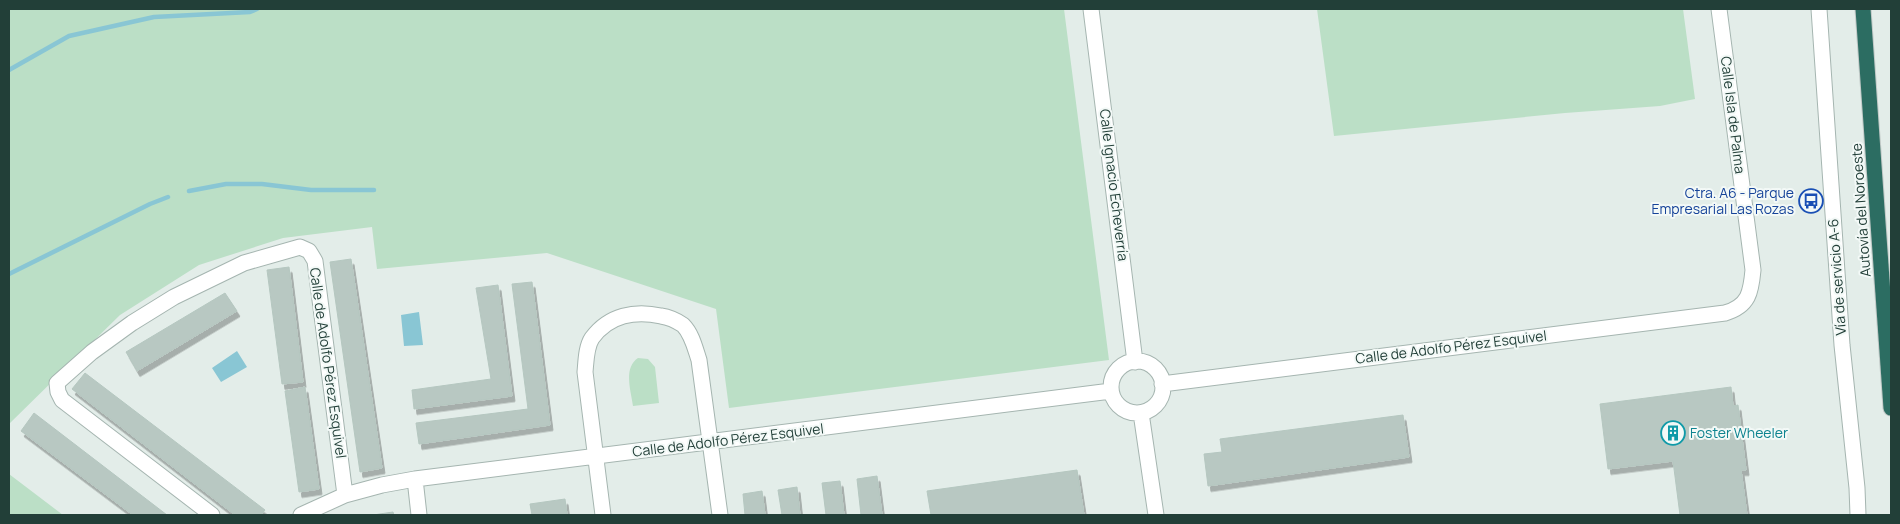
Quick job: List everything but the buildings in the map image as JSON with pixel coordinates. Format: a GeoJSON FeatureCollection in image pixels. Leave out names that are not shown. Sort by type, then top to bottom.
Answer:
{"type":"FeatureCollection","features":[{"type":"Feature","properties":{"kind":"highway","name":"Autovía del Noroeste"},"geometry":{"type":"LineString","coordinates":[[1863,9],[1891,408]]}},
{"type":"Feature","properties":{"kind":"street","name":"Calle Ignacio Echeverría"},"geometry":{"type":"LineString","coordinates":[[1091,9],[1135,362]]}},
{"type":"Feature","properties":{"kind":"street","name":"Calle Isla de Palma"},"geometry":{"type":"LineString","coordinates":[[1719,9],[1753,270],[1751,289],[1746,300],[1738,306]]}},
{"type":"Feature","properties":{"kind":"street","name":"Vía de servicio A-6"},"geometry":{"type":"LineString","coordinates":[[1819,9],[1842,345],[1857,515]]}},
{"type":"Feature","properties":{"kind":"street","name":"Calle de Adolfo Pérez Esquivel"},"geometry":{"type":"LineString","coordinates":[[212,515],[62,400],[58,392],[58,383],[92,352],[132,323],[174,297],[244,263],[300,247],[310,251],[315,261],[346,495]]}},
{"type":"Feature","properties":{"kind":"street","name":"Calle de Adolfo Pérez Esquivel"},"geometry":{"type":"LineString","coordinates":[[1162,384],[1725,313],[1738,306]]}},
{"type":"Feature","properties":{"kind":"street"},"geometry":{"type":"LineString","coordinates":[[603,515],[585,372],[586,356],[592,339],[610,321],[627,314],[647,313],[667,317],[682,325],[692,338],[699,360],[720,515]]}},
{"type":"Feature","properties":{"kind":"street"},"geometry":{"type":"LineString","coordinates":[[1135,362],[1151,366],[1157,371],[1162,384],[1162,395],[1158,402],[1149,410],[1141,413],[1124,410],[1115,402],[1111,391],[1112,381],[1117,371],[1127,363],[1135,362]]}},
{"type":"Feature","properties":{"kind":"street","name":"Calle de Adolfo Pérez Esquivel"},"geometry":{"type":"LineString","coordinates":[[301,515],[346,495],[382,485],[415,479],[1111,391]]}},
{"type":"Feature","properties":{"kind":"street"},"geometry":{"type":"LineString","coordinates":[[1141,413],[1156,515]]}},
{"type":"Feature","properties":{"kind":"street"},"geometry":{"type":"LineString","coordinates":[[415,479],[419,515]]}},
{"type":"Feature","properties":{"kind":"green space"},"geometry":{"type":"Polygon","coordinates":[[[9,9],[1064,9],[1109,360],[729,408],[716,309],[547,253],[377,269],[372,227],[283,238],[199,265],[120,315],[9,424],[9,9]]]}},
{"type":"Feature","properties":{"kind":"green space"},"geometry":{"type":"Polygon","coordinates":[[[1317,9],[1683,9],[1695,99],[1660,106],[1565,113],[1334,136],[1317,9]]]}},
{"type":"Feature","properties":{"kind":"green space"},"geometry":{"type":"Polygon","coordinates":[[[638,358],[648,359],[655,367],[659,403],[633,406],[629,374],[633,362],[638,358]]]}},
{"type":"Feature","properties":{"kind":"green space"},"geometry":{"type":"Polygon","coordinates":[[[9,474],[63,515],[9,515],[9,474]]]}},
{"type":"Feature","properties":{"kind":"water"},"geometry":{"type":"Polygon","coordinates":[[[419,312],[423,345],[404,346],[401,315],[419,312]]]}},
{"type":"Feature","properties":{"kind":"water"},"geometry":{"type":"Polygon","coordinates":[[[237,351],[247,367],[221,382],[212,368],[237,351]]]}},
{"type":"Feature","properties":{"kind":"waterway"},"geometry":{"type":"LineString","coordinates":[[9,70],[69,36],[154,17],[250,12],[257,9]]}},
{"type":"Feature","properties":{"kind":"waterway"},"geometry":{"type":"LineString","coordinates":[[189,191],[226,184],[262,184],[311,190],[374,190]]}},
{"type":"Feature","properties":{"kind":"waterway"},"geometry":{"type":"LineString","coordinates":[[9,274],[150,204],[168,197]]}},
{"type":"Feature","properties":{"kind":"place","name":"Ctra. A6 - Parque Empresarial Las Rozas"},"geometry":{"type":"Point","coordinates":[1811,201]}},
{"type":"Feature","properties":{"kind":"place","name":"Foster Wheeler"},"geometry":{"type":"Point","coordinates":[1673,433]}}]}
